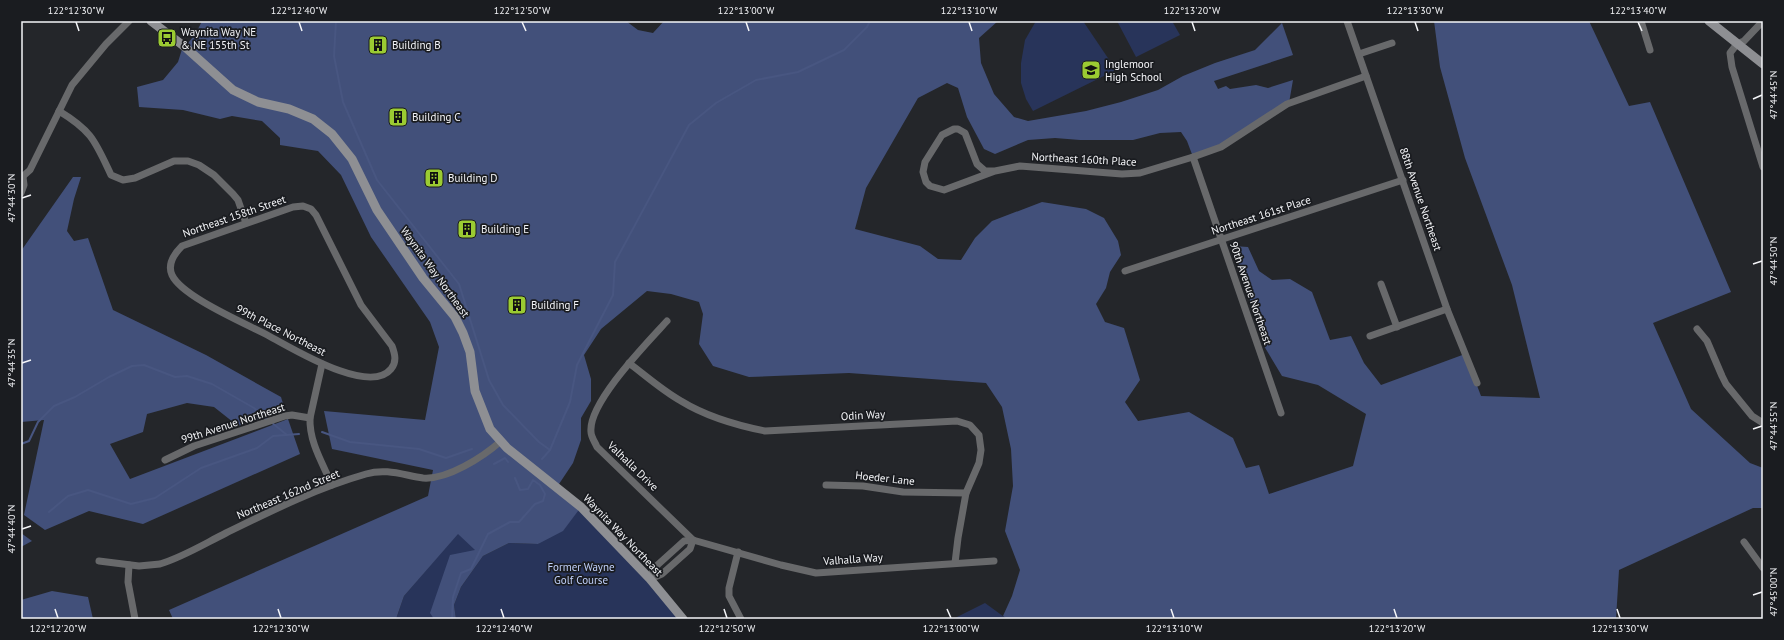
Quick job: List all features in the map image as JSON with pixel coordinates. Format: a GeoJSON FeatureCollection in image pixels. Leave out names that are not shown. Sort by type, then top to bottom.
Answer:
{"type":"FeatureCollection","features":[{"type":"Feature","properties":{"kind":"main road","name":"Waynita Way Northeast"},"geometry":{"type":"LineString","coordinates":[[151,21],[185,47],[233,90],[258,102],[289,109],[313,119],[332,134],[345,149],[359,172],[377,210],[423,278],[454,317],[460,328],[470,352],[475,391],[490,429],[507,448],[581,507],[650,579],[683,619]]}},
{"type":"Feature","properties":{"kind":"main road"},"geometry":{"type":"LineString","coordinates":[[1709,21],[1763,64]]}},
{"type":"Feature","properties":{"kind":"street"},"geometry":{"type":"LineString","coordinates":[[21,193],[24,185],[22,177],[30,170],[72,85],[106,44],[129,21]]}},
{"type":"Feature","properties":{"kind":"street","name":"88th Avenue Northeast"},"geometry":{"type":"LineString","coordinates":[[1347,21],[1447,309],[1477,383]]}},
{"type":"Feature","properties":{"kind":"street"},"geometry":{"type":"LineString","coordinates":[[1641,21],[1650,50]]}},
{"type":"Feature","properties":{"kind":"street"},"geometry":{"type":"LineString","coordinates":[[1763,21],[1744,41],[1737,44],[1730,53],[1732,67],[1763,167]]}},
{"type":"Feature","properties":{"kind":"street"},"geometry":{"type":"LineString","coordinates":[[1359,54],[1392,43]]}},
{"type":"Feature","properties":{"kind":"street","name":"Northeast 160th Place"},"geometry":{"type":"LineString","coordinates":[[995,171],[944,190],[930,186],[926,182],[923,172],[926,162],[942,135],[954,129],[958,129],[965,133],[979,167],[985,172],[1020,166],[1122,174],[1140,173],[1221,147],[1287,104],[1366,76]]}},
{"type":"Feature","properties":{"kind":"street"},"geometry":{"type":"LineString","coordinates":[[59,111],[79,123],[89,133],[98,146],[111,175],[123,180],[135,178],[174,161],[188,161],[199,165],[214,175],[233,194],[238,200],[246,224]]}},
{"type":"Feature","properties":{"kind":"street","name":"90th Avenue Northeast"},"geometry":{"type":"LineString","coordinates":[[1193,157],[1281,413]]}},
{"type":"Feature","properties":{"kind":"street","name":"Northeast 161st Place"},"geometry":{"type":"LineString","coordinates":[[1125,271],[1403,180]]}},
{"type":"Feature","properties":{"kind":"street","name":"Northeast 158th Street"},"geometry":{"type":"LineString","coordinates":[[174,279],[170,270],[172,257],[182,246],[293,207],[307,207],[316,215],[361,306],[392,346],[395,354],[394,366],[386,374]]}},
{"type":"Feature","properties":{"kind":"street","name":"99th Place Northeast"},"geometry":{"type":"LineString","coordinates":[[174,279],[183,289],[220,312],[322,364],[368,378],[386,374]]}},
{"type":"Feature","properties":{"kind":"street"},"geometry":{"type":"LineString","coordinates":[[1381,284],[1397,327]]}},
{"type":"Feature","properties":{"kind":"street"},"geometry":{"type":"LineString","coordinates":[[1370,336],[1447,309]]}},
{"type":"Feature","properties":{"kind":"street","name":"Valhalla Drive"},"geometry":{"type":"LineString","coordinates":[[667,321],[629,363],[597,407],[591,433],[597,447],[693,540]]}},
{"type":"Feature","properties":{"kind":"street"},"geometry":{"type":"LineString","coordinates":[[1697,329],[1707,341],[1726,384],[1752,416],[1763,422]]}},
{"type":"Feature","properties":{"kind":"street","name":"Odin Way"},"geometry":{"type":"LineString","coordinates":[[629,363],[681,401],[711,416],[735,425],[765,431],[957,421],[970,425],[979,435],[981,450],[980,463],[966,493],[955,563]]}},
{"type":"Feature","properties":{"kind":"street"},"geometry":{"type":"LineString","coordinates":[[322,364],[310,418],[311,436],[332,485]]}},
{"type":"Feature","properties":{"kind":"street","name":"99th Avenue Northeast"},"geometry":{"type":"LineString","coordinates":[[165,460],[194,446],[285,416],[292,415],[310,418]]}},
{"type":"Feature","properties":{"kind":"street","name":"Northeast 162nd Street"},"geometry":{"type":"LineString","coordinates":[[99,561],[150,566],[168,561],[264,515],[332,485],[374,472],[396,472],[422,478],[441,476],[479,458],[501,441]]}},
{"type":"Feature","properties":{"kind":"street","name":"Hoeder Lane"},"geometry":{"type":"LineString","coordinates":[[826,485],[863,486],[903,492],[966,493]]}},
{"type":"Feature","properties":{"kind":"street"},"geometry":{"type":"LineString","coordinates":[[650,579],[662,574],[690,549],[693,540]]}},
{"type":"Feature","properties":{"kind":"street","name":"Valhalla Way"},"geometry":{"type":"LineString","coordinates":[[693,540],[781,565],[816,573],[994,561]]}},
{"type":"Feature","properties":{"kind":"street"},"geometry":{"type":"LineString","coordinates":[[1744,542],[1763,568]]}},
{"type":"Feature","properties":{"kind":"street"},"geometry":{"type":"LineString","coordinates":[[738,552],[729,588],[729,596],[741,619]]}},
{"type":"Feature","properties":{"kind":"street"},"geometry":{"type":"LineString","coordinates":[[129,565],[128,582],[135,619]]}},
{"type":"Feature","properties":{"kind":"green space"},"geometry":{"type":"Polygon","coordinates":[[[1036,21],[1083,21],[1116,70],[1033,111],[1026,99],[1021,83],[1021,63],[1025,40],[1036,21]]]}},
{"type":"Feature","properties":{"kind":"green space"},"geometry":{"type":"Polygon","coordinates":[[[1117,21],[1172,21],[1180,35],[1136,57],[1117,21]]]}},
{"type":"Feature","properties":{"kind":"green space","name":"Former Wayne Golf Course"},"geometry":{"type":"Polygon","coordinates":[[[581,507],[683,619],[456,619],[454,605],[461,587],[483,556],[509,543],[538,544],[581,507]]]}},
{"type":"Feature","properties":{"kind":"green space"},"geometry":{"type":"Polygon","coordinates":[[[458,533],[480,549],[458,586],[449,619],[396,619],[404,596],[458,533]]]}},
{"type":"Feature","properties":{"kind":"green space"},"geometry":{"type":"Polygon","coordinates":[[[985,603],[1007,619],[953,619],[985,603]]]}},
{"type":"Feature","properties":{"kind":"shaded area"},"geometry":{"type":"Polygon","coordinates":[[[202,21],[626,21],[638,30],[653,33],[664,21],[998,21],[979,38],[981,63],[994,94],[1014,117],[1028,121],[1086,111],[1158,90],[1183,76],[1215,63],[1255,50],[1282,23],[1293,55],[1214,81],[1218,89],[1226,86],[1230,89],[1256,85],[1268,88],[1293,80],[1289,103],[1221,147],[1193,157],[1187,141],[1181,132],[1160,133],[1133,140],[1080,140],[1055,138],[1028,140],[995,154],[984,149],[967,117],[958,88],[947,83],[918,98],[866,188],[855,229],[920,246],[938,259],[961,260],[975,238],[992,221],[1042,202],[1086,209],[1104,218],[1118,241],[1121,255],[1110,272],[1106,288],[1096,304],[1105,322],[1124,328],[1140,380],[1125,402],[1138,421],[1189,412],[1233,438],[1246,468],[1259,465],[1269,494],[1353,466],[1366,414],[1318,385],[1282,376],[1264,346],[1233,246],[1248,247],[1259,271],[1272,280],[1290,279],[1312,292],[1330,340],[1351,336],[1364,363],[1381,385],[1465,354],[1481,396],[1540,398],[1512,285],[1465,158],[1440,67],[1434,21],[1589,21],[1629,106],[1650,102],[1731,292],[1653,323],[1691,409],[1750,463],[1763,468],[1763,508],[1753,508],[1619,570],[1616,619],[1007,619],[1003,616],[1012,596],[1020,570],[1005,531],[1013,486],[1011,449],[1002,407],[986,383],[849,373],[749,377],[713,366],[699,344],[703,314],[699,302],[671,294],[647,291],[601,329],[584,355],[591,379],[591,401],[581,418],[581,440],[573,463],[557,487],[581,507],[563,531],[538,544],[509,543],[483,556],[461,587],[454,605],[456,619],[434,619],[430,613],[450,555],[475,550],[458,534],[404,596],[396,619],[173,619],[169,610],[428,496],[433,470],[332,449],[324,411],[425,420],[439,347],[430,322],[371,237],[341,175],[318,151],[280,145],[280,138],[262,121],[232,116],[220,119],[183,110],[139,107],[137,87],[163,80],[178,62],[183,46],[185,47],[196,33],[202,21]]]}},
{"type":"Feature","properties":{"kind":"shaded area"},"geometry":{"type":"Polygon","coordinates":[[[73,177],[81,177],[74,199],[67,231],[74,241],[88,238],[113,310],[206,355],[281,397],[285,410],[238,426],[214,407],[187,403],[147,414],[143,432],[110,444],[130,479],[288,419],[300,454],[143,524],[89,511],[45,530],[24,515],[44,420],[21,422],[21,251],[73,177]]]}},
{"type":"Feature","properties":{"kind":"shaded area"},"geometry":{"type":"Polygon","coordinates":[[[21,533],[32,541],[21,547],[21,533]]]}},
{"type":"Feature","properties":{"kind":"shaded area"},"geometry":{"type":"Polygon","coordinates":[[[52,591],[88,597],[93,619],[21,619],[21,600],[52,591]]]}},
{"type":"Feature","properties":{"kind":"waterway"},"geometry":{"type":"LineString","coordinates":[[336,21],[334,56],[343,102],[377,180],[459,284],[489,380],[503,405],[539,442],[550,450]]}},
{"type":"Feature","properties":{"kind":"waterway"},"geometry":{"type":"LineString","coordinates":[[542,459],[550,450],[570,402],[577,365],[613,295],[615,262],[689,125],[716,103],[756,80],[798,72],[844,50],[867,27],[870,21]]}},
{"type":"Feature","properties":{"kind":"waterway"},"geometry":{"type":"LineString","coordinates":[[21,444],[29,441],[38,422],[54,406],[75,397],[109,377],[132,366],[144,365],[175,377],[187,376],[212,384],[254,408],[268,420]]}},
{"type":"Feature","properties":{"kind":"waterway"},"geometry":{"type":"LineString","coordinates":[[271,422],[287,435]]}},
{"type":"Feature","properties":{"kind":"waterway"},"geometry":{"type":"LineString","coordinates":[[322,432],[350,442],[419,449],[446,458],[472,449]]}},
{"type":"Feature","properties":{"kind":"waterway"},"geometry":{"type":"LineString","coordinates":[[49,512],[68,496],[88,490],[131,504],[155,498],[201,468],[257,448],[273,436],[299,434]]}},
{"type":"Feature","properties":{"kind":"waterway"},"geometry":{"type":"LineString","coordinates":[[494,464],[505,458],[508,462]]}},
{"type":"Feature","properties":{"kind":"waterway"},"geometry":{"type":"LineString","coordinates":[[452,619],[453,597],[461,573],[471,569],[488,534],[510,522],[519,522],[535,504],[543,501],[545,494],[540,485],[533,480],[528,489],[520,490],[515,478]]}},
{"type":"Feature","properties":{"kind":"place","name":"Waynita Way NE & NE 155th St"},"geometry":{"type":"Point","coordinates":[167,38]}},
{"type":"Feature","properties":{"kind":"place","name":"Building B"},"geometry":{"type":"Point","coordinates":[378,45]}},
{"type":"Feature","properties":{"kind":"place","name":"Inglemoor High School"},"geometry":{"type":"Point","coordinates":[1091,70]}},
{"type":"Feature","properties":{"kind":"place","name":"Building C"},"geometry":{"type":"Point","coordinates":[398,117]}},
{"type":"Feature","properties":{"kind":"place","name":"Building D"},"geometry":{"type":"Point","coordinates":[434,178]}},
{"type":"Feature","properties":{"kind":"place","name":"Building E"},"geometry":{"type":"Point","coordinates":[467,229]}},
{"type":"Feature","properties":{"kind":"place","name":"Building F"},"geometry":{"type":"Point","coordinates":[517,305]}}]}
